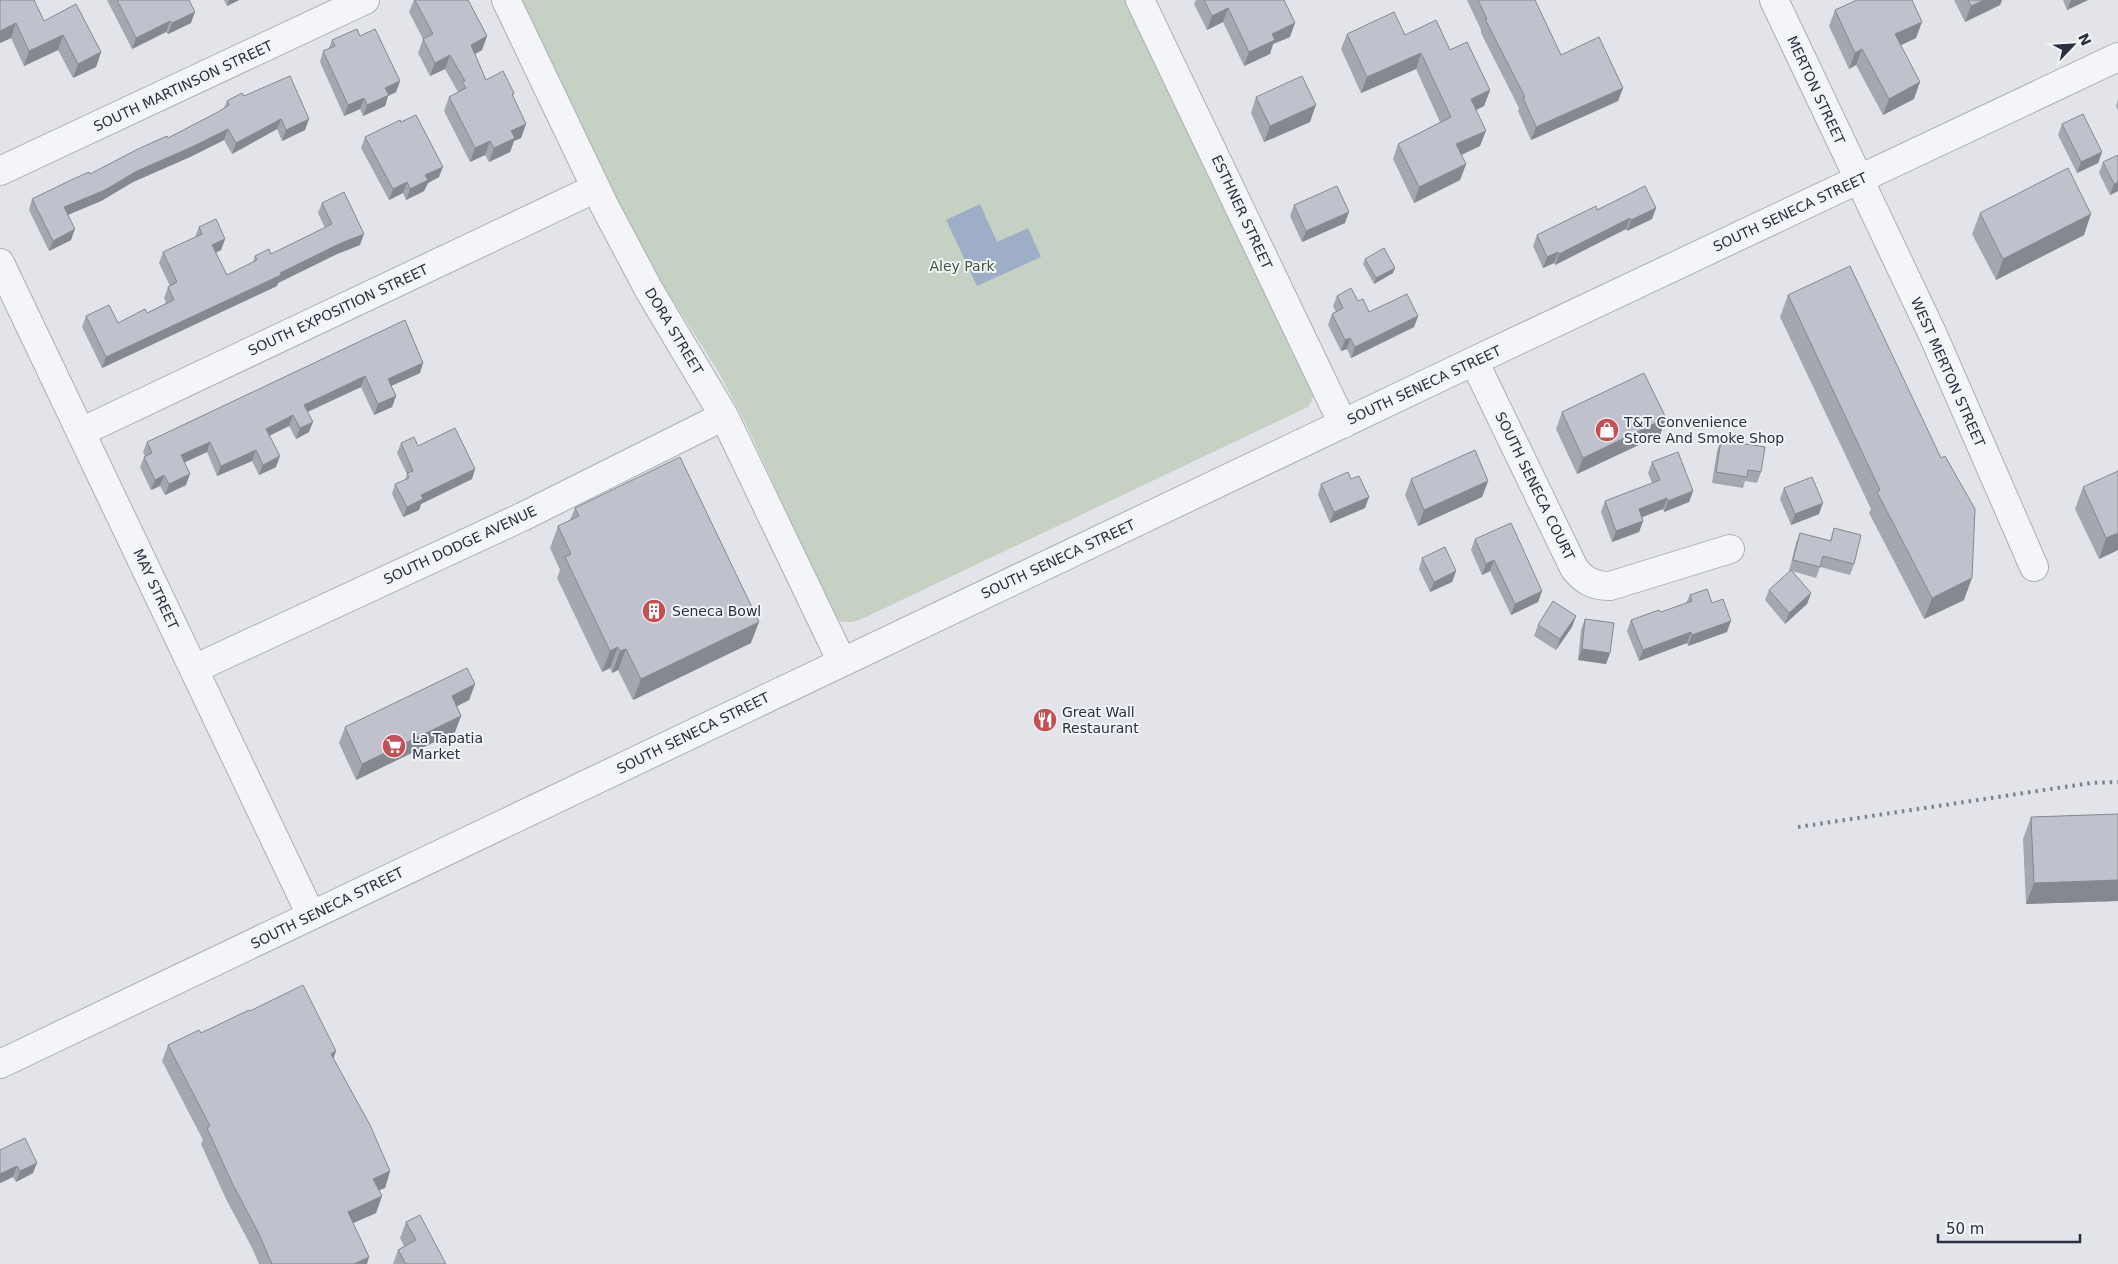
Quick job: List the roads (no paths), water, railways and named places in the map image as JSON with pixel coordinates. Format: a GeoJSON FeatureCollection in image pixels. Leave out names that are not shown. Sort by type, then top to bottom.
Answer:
{"type":"FeatureCollection","features":[{"type":"Feature","properties":{"kind":"street","name":"SOUTH MARTINSON STREET"},"geometry":{"type":"LineString","coordinates":[[0,171],[365,0]]}},
{"type":"Feature","properties":{"kind":"street","name":"DORA STREET"},"geometry":{"type":"LineString","coordinates":[[506,0],[596,188],[649,290],[724,416],[842,662]]}},
{"type":"Feature","properties":{"kind":"street","name":"ESTHNER STREET"},"geometry":{"type":"LineString","coordinates":[[1140,0],[1343,424]]}},
{"type":"Feature","properties":{"kind":"street","name":"MERTON STREET"},"geometry":{"type":"LineString","coordinates":[[1774,0],[1858,180]]}},
{"type":"Feature","properties":{"kind":"street","name":"SOUTH SENECA STREET"},"geometry":{"type":"LineString","coordinates":[[0,1064],[1474,361],[2118,57]]}},
{"type":"Feature","properties":{"kind":"street","name":"WEST MERTON STREET"},"geometry":{"type":"LineString","coordinates":[[1858,180],[1933,335],[2034,567]]}},
{"type":"Feature","properties":{"kind":"street","name":"SOUTH EXPOSITION STREET"},"geometry":{"type":"LineString","coordinates":[[81,432],[596,188]]}},
{"type":"Feature","properties":{"kind":"street","name":"MAY STREET"},"geometry":{"type":"LineString","coordinates":[[0,263],[311,915]]}},
{"type":"Feature","properties":{"kind":"street","name":"SOUTH SENECA COURT"},"geometry":{"type":"LineString","coordinates":[[1474,361],[1574,568],[1581,577],[1590,583],[1610,586],[1730,548]]}},
{"type":"Feature","properties":{"kind":"street","name":"SOUTH DODGE AVENUE"},"geometry":{"type":"LineString","coordinates":[[194,669],[522,516],[724,416]]}},
{"type":"Feature","properties":{"kind":"water"},"geometry":{"type":"Polygon","coordinates":[[[980,204],[997,242],[1028,228],[1041,257],[977,286],[946,220],[980,204]]]}},
{"type":"Feature","properties":{"kind":"railway"},"geometry":{"type":"LineString","coordinates":[[1798,827],[2091,783],[2118,782]]}},
{"type":"Feature","properties":{"kind":"place","name":"T&T Convenience Store And Smoke Shop"},"geometry":{"type":"Point","coordinates":[1607,430]}},
{"type":"Feature","properties":{"kind":"place","name":"Seneca Bowl"},"geometry":{"type":"Point","coordinates":[654,611]}},
{"type":"Feature","properties":{"kind":"place","name":"Great Wall Restaurant"},"geometry":{"type":"Point","coordinates":[1045,720]}},
{"type":"Feature","properties":{"kind":"place","name":"La Tapatia Market"},"geometry":{"type":"Point","coordinates":[394,746]}},
{"type":"Feature","properties":{"kind":"park label","name":"Aley Park"},"geometry":{"type":"Point","coordinates":[962,266]}}]}
